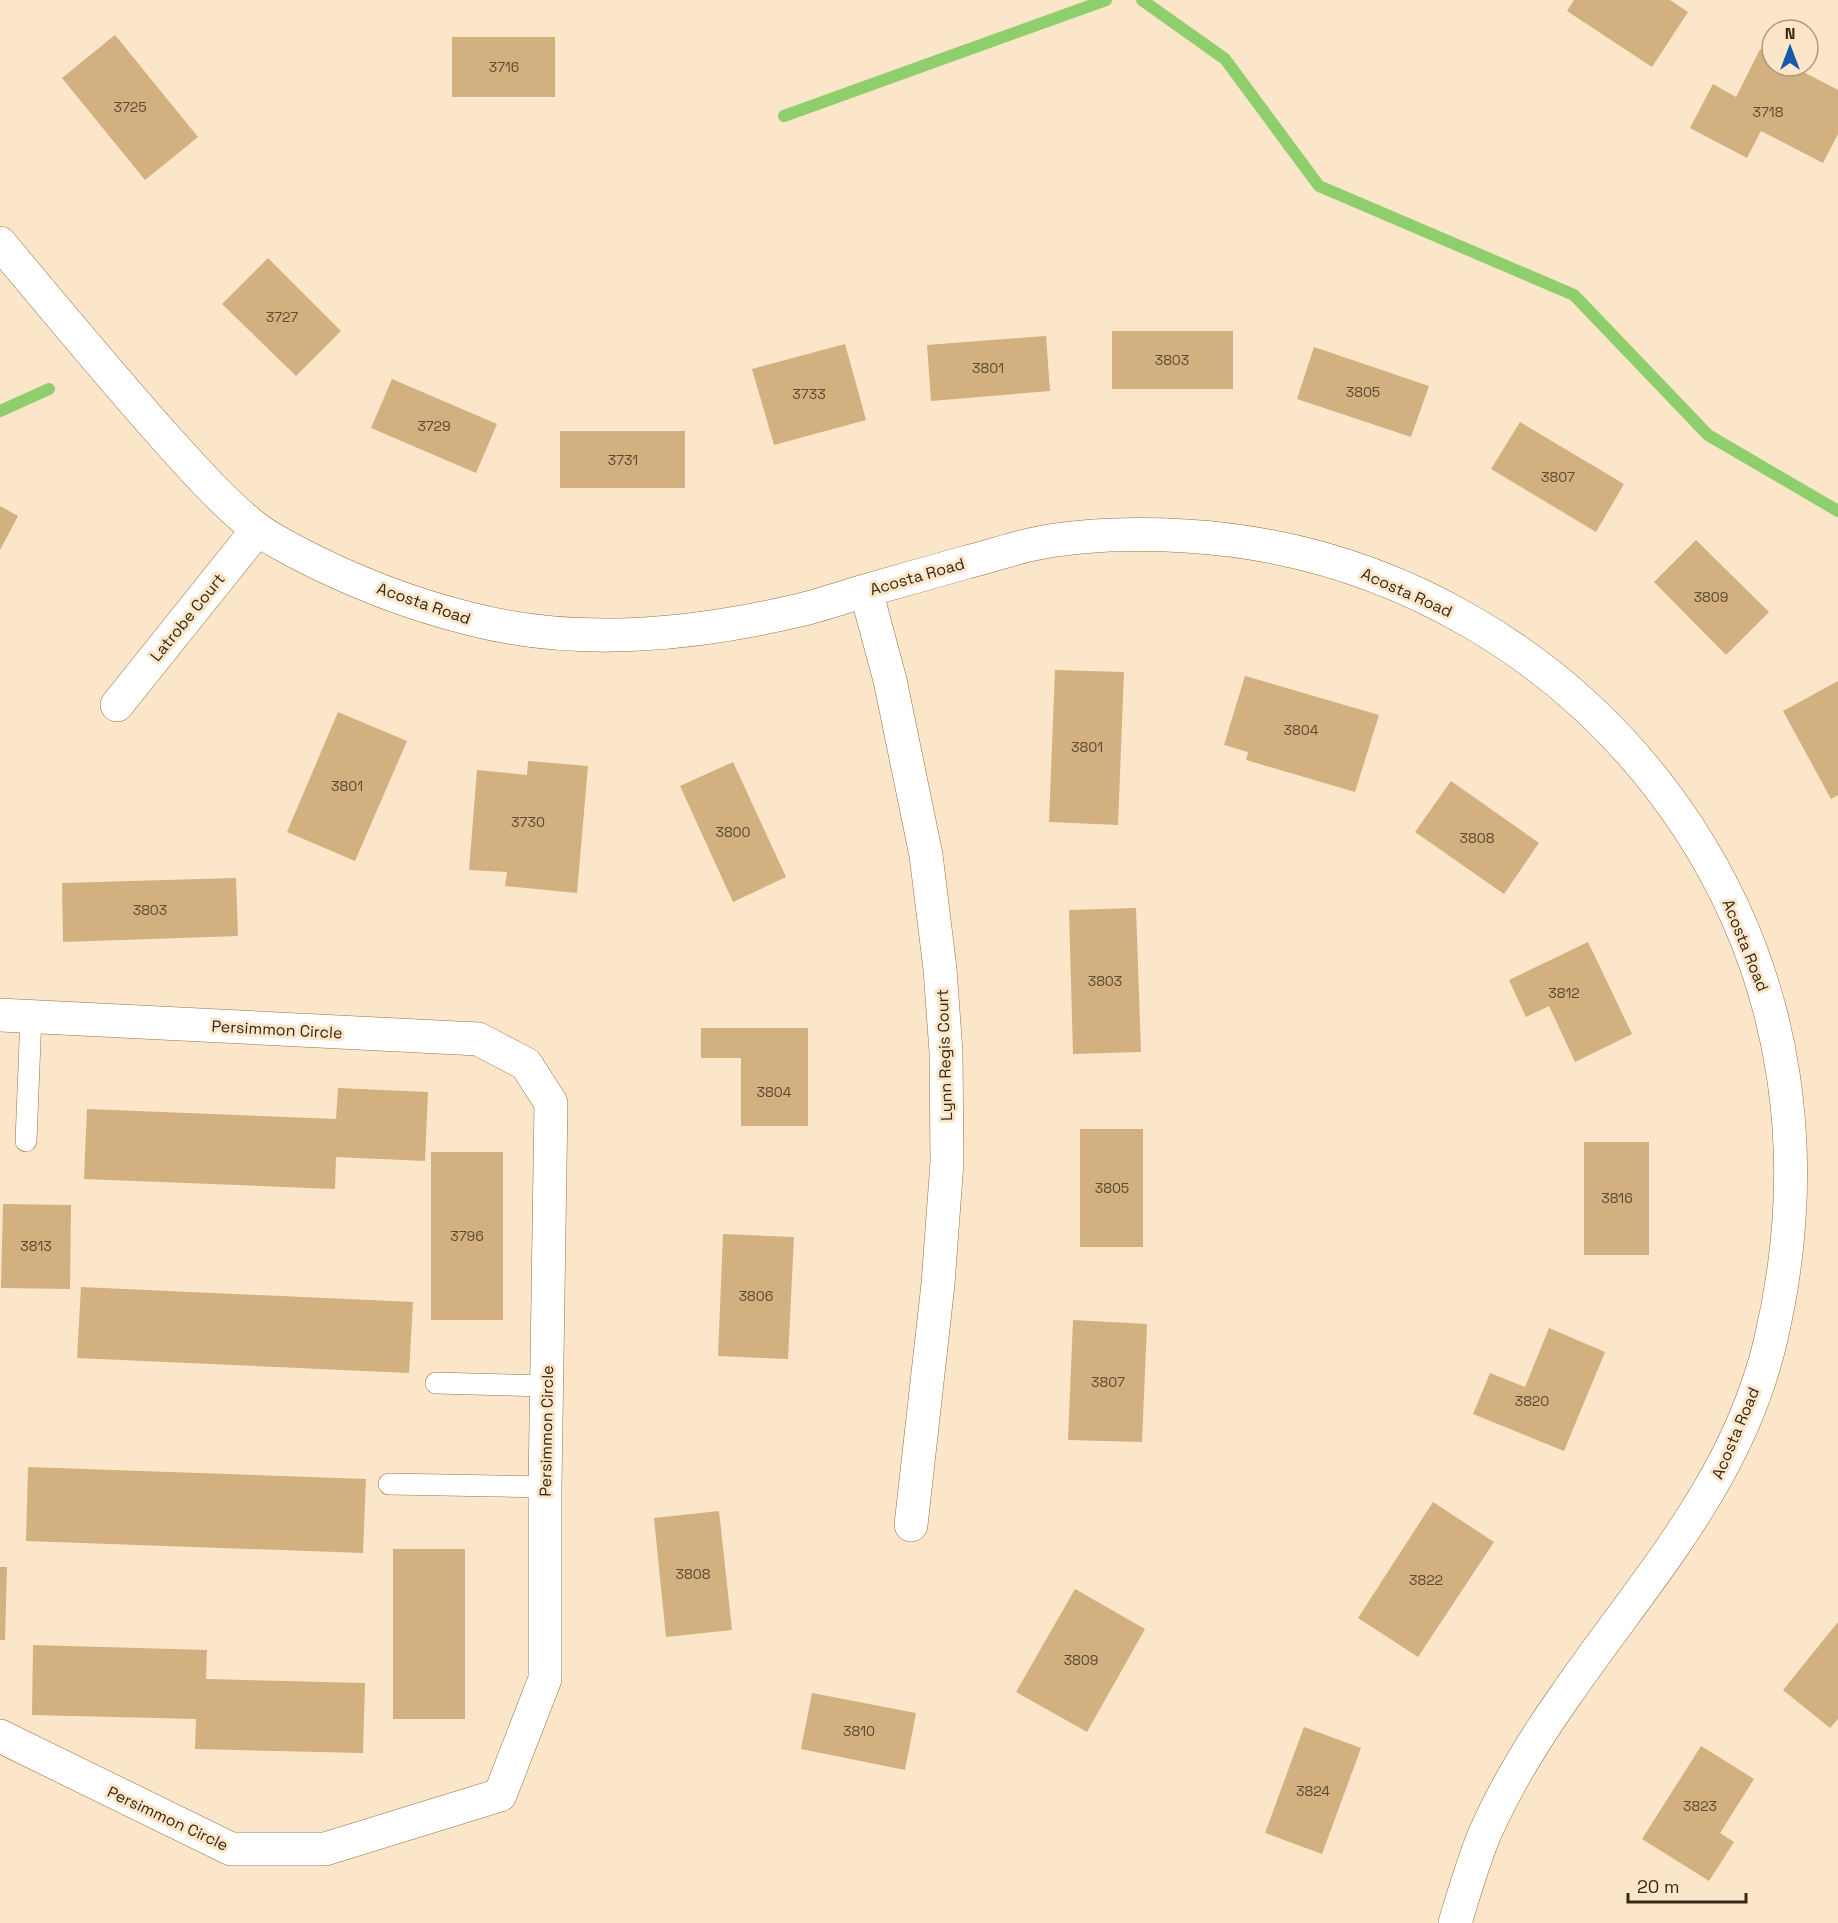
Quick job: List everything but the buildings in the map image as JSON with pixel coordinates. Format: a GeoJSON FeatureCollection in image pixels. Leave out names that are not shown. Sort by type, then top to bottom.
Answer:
{"type":"FeatureCollection","features":[{"type":"Feature","properties":{"kind":"street","name":"Acosta Road"},"geometry":{"type":"LineString","coordinates":[[0,243],[127,395],[188,463],[257,530],[341,574],[410,601],[475,621],[537,631],[613,636],[674,633],[802,610],[1028,545],[1083,537],[1144,534],[1213,538],[1280,548],[1347,566],[1406,588],[1469,619],[1528,657],[1572,692],[1623,743],[1667,796],[1703,850],[1739,920],[1760,971],[1783,1066],[1792,1157],[1791,1212],[1787,1254],[1769,1348],[1744,1421],[1707,1496],[1677,1542],[1561,1700],[1512,1781],[1488,1827],[1471,1870],[1455,1923]]}},
{"type":"Feature","properties":{"kind":"street","name":"Latrobe Court"},"geometry":{"type":"LineString","coordinates":[[117,705],[257,530]]}},
{"type":"Feature","properties":{"kind":"street","name":"Lynn Regis Court"},"geometry":{"type":"LineString","coordinates":[[866,591],[890,680],[926,855],[940,969],[946,1052],[947,1162],[940,1262],[911,1525]]}},
{"type":"Feature","properties":{"kind":"street","name":"Persimmon Circle"},"geometry":{"type":"LineString","coordinates":[[0,1736],[231,1849],[325,1849],[500,1795],[544,1679],[551,1103],[526,1064],[478,1039],[15,1016]]}},
{"type":"Feature","properties":{"kind":"lane"},"geometry":{"type":"LineString","coordinates":[[15,1016],[26,1141]]}},
{"type":"Feature","properties":{"kind":"lane"},"geometry":{"type":"LineString","coordinates":[[436,1383],[547,1386]]}},
{"type":"Feature","properties":{"kind":"lane"},"geometry":{"type":"LineString","coordinates":[[389,1484],[545,1487]]}},
{"type":"Feature","properties":{"kind":"waterway"},"geometry":{"type":"LineString","coordinates":[[784,116],[1106,0]]}},
{"type":"Feature","properties":{"kind":"waterway"},"geometry":{"type":"LineString","coordinates":[[1142,0],[1225,59],[1319,186],[1574,295],[1708,435],[1838,511]]}},
{"type":"Feature","properties":{"kind":"waterway"},"geometry":{"type":"LineString","coordinates":[[0,411],[49,389]]}}]}
